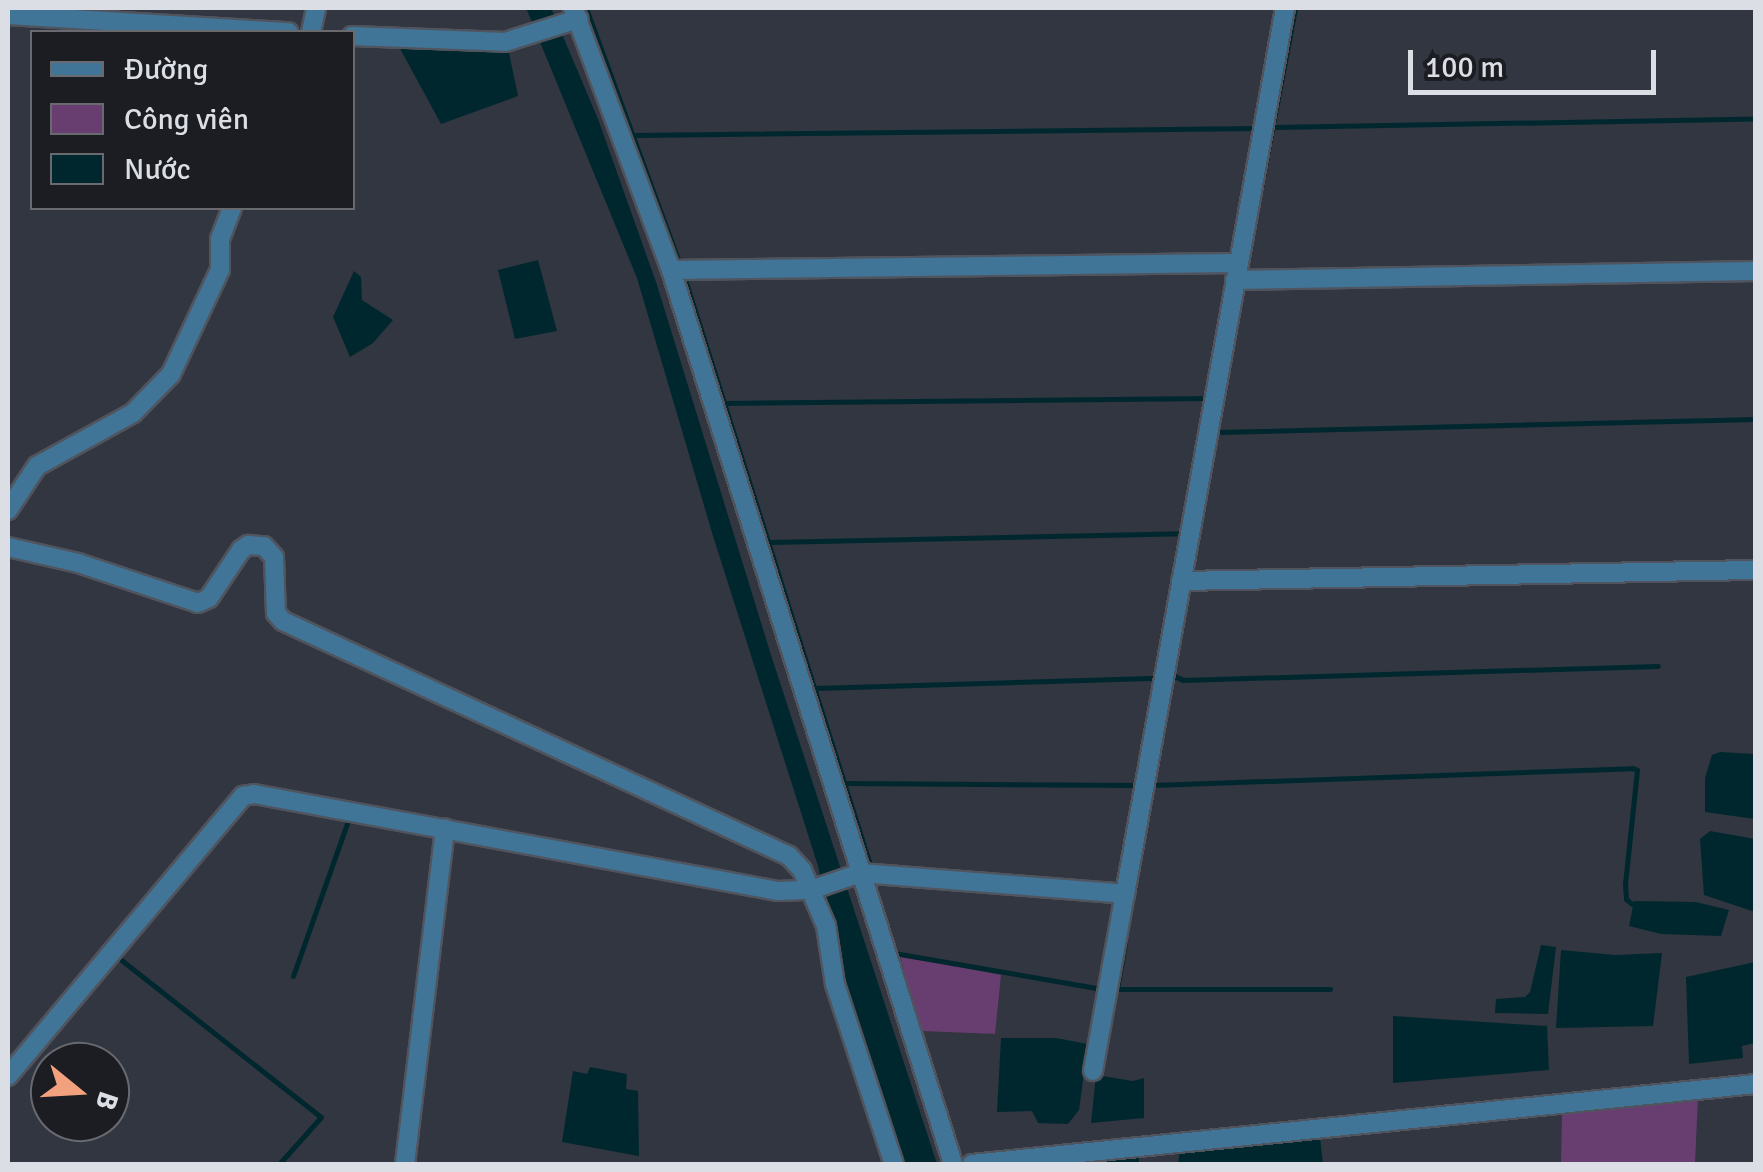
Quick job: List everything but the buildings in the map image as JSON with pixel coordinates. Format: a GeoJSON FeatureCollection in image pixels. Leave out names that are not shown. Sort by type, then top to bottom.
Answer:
{"type":"FeatureCollection","features":[{"type":"Feature","properties":{"kind":"street"},"geometry":{"type":"LineString","coordinates":[[1092,1071],[1284,8]]}},
{"type":"Feature","properties":{"kind":"street"},"geometry":{"type":"LineString","coordinates":[[8,15],[69,14],[264,30]]}},
{"type":"Feature","properties":{"kind":"street"},"geometry":{"type":"LineString","coordinates":[[355,36],[505,42],[530,38],[573,16],[671,270],[855,874],[953,1164]]}},
{"type":"Feature","properties":{"kind":"street"},"geometry":{"type":"LineString","coordinates":[[8,510],[37,466],[133,413],[171,374],[220,270],[222,230],[231,210]]}},
{"type":"Feature","properties":{"kind":"street"},"geometry":{"type":"LineString","coordinates":[[671,270],[1756,271]]}},
{"type":"Feature","properties":{"kind":"street"},"geometry":{"type":"LineString","coordinates":[[8,546],[123,577],[195,603],[208,599],[240,550],[248,545],[264,546],[274,558],[276,614],[283,621],[775,846],[796,862],[814,889],[826,926],[836,984],[894,1164]]}},
{"type":"Feature","properties":{"kind":"street"},"geometry":{"type":"LineString","coordinates":[[1181,581],[1756,570]]}},
{"type":"Feature","properties":{"kind":"street"},"geometry":{"type":"LineString","coordinates":[[8,1076],[243,796],[254,794],[778,892],[814,889],[855,874],[1125,894]]}},
{"type":"Feature","properties":{"kind":"street"},"geometry":{"type":"LineString","coordinates":[[405,1164],[444,828]]}},
{"type":"Feature","properties":{"kind":"street"},"geometry":{"type":"LineString","coordinates":[[972,1164],[1756,1084]]}},
{"type":"Feature","properties":{"kind":"green space"},"geometry":{"type":"Polygon","coordinates":[[[900,956],[1001,975],[995,1034],[921,1031],[900,956]]]}},
{"type":"Feature","properties":{"kind":"green space"},"geometry":{"type":"Polygon","coordinates":[[[1698,1097],[1695,1164],[1561,1164],[1562,1112],[1698,1097]]]}},
{"type":"Feature","properties":{"kind":"water"},"geometry":{"type":"Polygon","coordinates":[[[526,8],[551,8],[598,119],[657,285],[771,655],[937,1164],[905,1164],[838,961],[818,866],[713,536],[637,278],[526,8]]]}},
{"type":"Feature","properties":{"kind":"water"},"geometry":{"type":"Polygon","coordinates":[[[397,43],[508,48],[518,96],[441,124],[397,43]]]}},
{"type":"Feature","properties":{"kind":"water"},"geometry":{"type":"Polygon","coordinates":[[[538,260],[557,331],[515,339],[498,270],[538,260]]]}},
{"type":"Feature","properties":{"kind":"water"},"geometry":{"type":"Polygon","coordinates":[[[354,271],[361,277],[362,300],[393,320],[373,343],[350,357],[333,317],[354,271]]]}},
{"type":"Feature","properties":{"kind":"water"},"geometry":{"type":"Polygon","coordinates":[[[1755,754],[1755,819],[1705,812],[1705,778],[1712,755],[1755,754]]]}},
{"type":"Feature","properties":{"kind":"water"},"geometry":{"type":"Polygon","coordinates":[[[1710,831],[1755,839],[1755,912],[1704,895],[1700,839],[1710,831]]]}},
{"type":"Feature","properties":{"kind":"water"},"geometry":{"type":"Polygon","coordinates":[[[1634,901],[1696,902],[1729,910],[1721,936],[1661,934],[1629,926],[1634,901]]]}},
{"type":"Feature","properties":{"kind":"water"},"geometry":{"type":"Polygon","coordinates":[[[1541,945],[1556,947],[1548,1014],[1495,1013],[1496,999],[1525,997],[1530,992],[1541,945]]]}},
{"type":"Feature","properties":{"kind":"water"},"geometry":{"type":"Polygon","coordinates":[[[1561,950],[1615,955],[1662,953],[1653,1026],[1556,1028],[1561,950]]]}},
{"type":"Feature","properties":{"kind":"water"},"geometry":{"type":"Polygon","coordinates":[[[1755,962],[1755,1043],[1742,1046],[1743,1058],[1689,1064],[1686,977],[1755,962]]]}},
{"type":"Feature","properties":{"kind":"water"},"geometry":{"type":"Polygon","coordinates":[[[1393,1016],[1547,1026],[1549,1070],[1393,1083],[1393,1016]]]}},
{"type":"Feature","properties":{"kind":"water"},"geometry":{"type":"Polygon","coordinates":[[[1001,1038],[1056,1038],[1088,1044],[1079,1110],[1068,1124],[1038,1123],[1032,1111],[997,1112],[1001,1038]]]}},
{"type":"Feature","properties":{"kind":"water"},"geometry":{"type":"Polygon","coordinates":[[[590,1067],[627,1074],[626,1089],[638,1091],[639,1156],[562,1142],[573,1071],[587,1074],[590,1067]]]}},
{"type":"Feature","properties":{"kind":"water"},"geometry":{"type":"Polygon","coordinates":[[[1096,1075],[1133,1081],[1144,1078],[1144,1118],[1091,1123],[1096,1075]]]}},
{"type":"Feature","properties":{"kind":"water"},"geometry":{"type":"Polygon","coordinates":[[[1320,1137],[1323,1164],[1178,1164],[1180,1150],[1320,1137]]]}},
{"type":"Feature","properties":{"kind":"water"},"geometry":{"type":"Polygon","coordinates":[[[1139,1154],[1139,1164],[1038,1164],[1139,1154]]]}},
{"type":"Feature","properties":{"kind":"waterway"},"geometry":{"type":"LineString","coordinates":[[586,8],[680,265]]}},
{"type":"Feature","properties":{"kind":"waterway"},"geometry":{"type":"LineString","coordinates":[[1261,187],[1295,8]]}},
{"type":"Feature","properties":{"kind":"waterway"},"geometry":{"type":"LineString","coordinates":[[1274,127],[1756,119]]}},
{"type":"Feature","properties":{"kind":"waterway"},"geometry":{"type":"LineString","coordinates":[[636,135],[1258,128]]}},
{"type":"Feature","properties":{"kind":"waterway"},"geometry":{"type":"LineString","coordinates":[[684,276],[872,871]]}},
{"type":"Feature","properties":{"kind":"waterway"},"geometry":{"type":"LineString","coordinates":[[725,403],[1209,398]]}},
{"type":"Feature","properties":{"kind":"waterway"},"geometry":{"type":"LineString","coordinates":[[1216,432],[1756,419]]}},
{"type":"Feature","properties":{"kind":"waterway"},"geometry":{"type":"LineString","coordinates":[[770,542],[1184,533]]}},
{"type":"Feature","properties":{"kind":"waterway"},"geometry":{"type":"LineString","coordinates":[[1173,670],[1172,675],[1183,680],[1658,666]]}},
{"type":"Feature","properties":{"kind":"waterway"},"geometry":{"type":"LineString","coordinates":[[816,688],[1159,678]]}},
{"type":"Feature","properties":{"kind":"waterway"},"geometry":{"type":"LineString","coordinates":[[1153,780],[1153,785],[1633,768],[1637,770],[1625,884],[1626,899],[1632,904]]}},
{"type":"Feature","properties":{"kind":"waterway"},"geometry":{"type":"LineString","coordinates":[[845,783],[1136,785]]}},
{"type":"Feature","properties":{"kind":"waterway"},"geometry":{"type":"LineString","coordinates":[[293,976],[349,818]]}},
{"type":"Feature","properties":{"kind":"waterway"},"geometry":{"type":"LineString","coordinates":[[1117,989],[1125,943]]}},
{"type":"Feature","properties":{"kind":"waterway"},"geometry":{"type":"LineString","coordinates":[[894,953],[1102,989]]}},
{"type":"Feature","properties":{"kind":"waterway"},"geometry":{"type":"LineString","coordinates":[[115,955],[321,1117],[279,1164]]}},
{"type":"Feature","properties":{"kind":"waterway"},"geometry":{"type":"LineString","coordinates":[[1113,989],[1330,989]]}}]}
